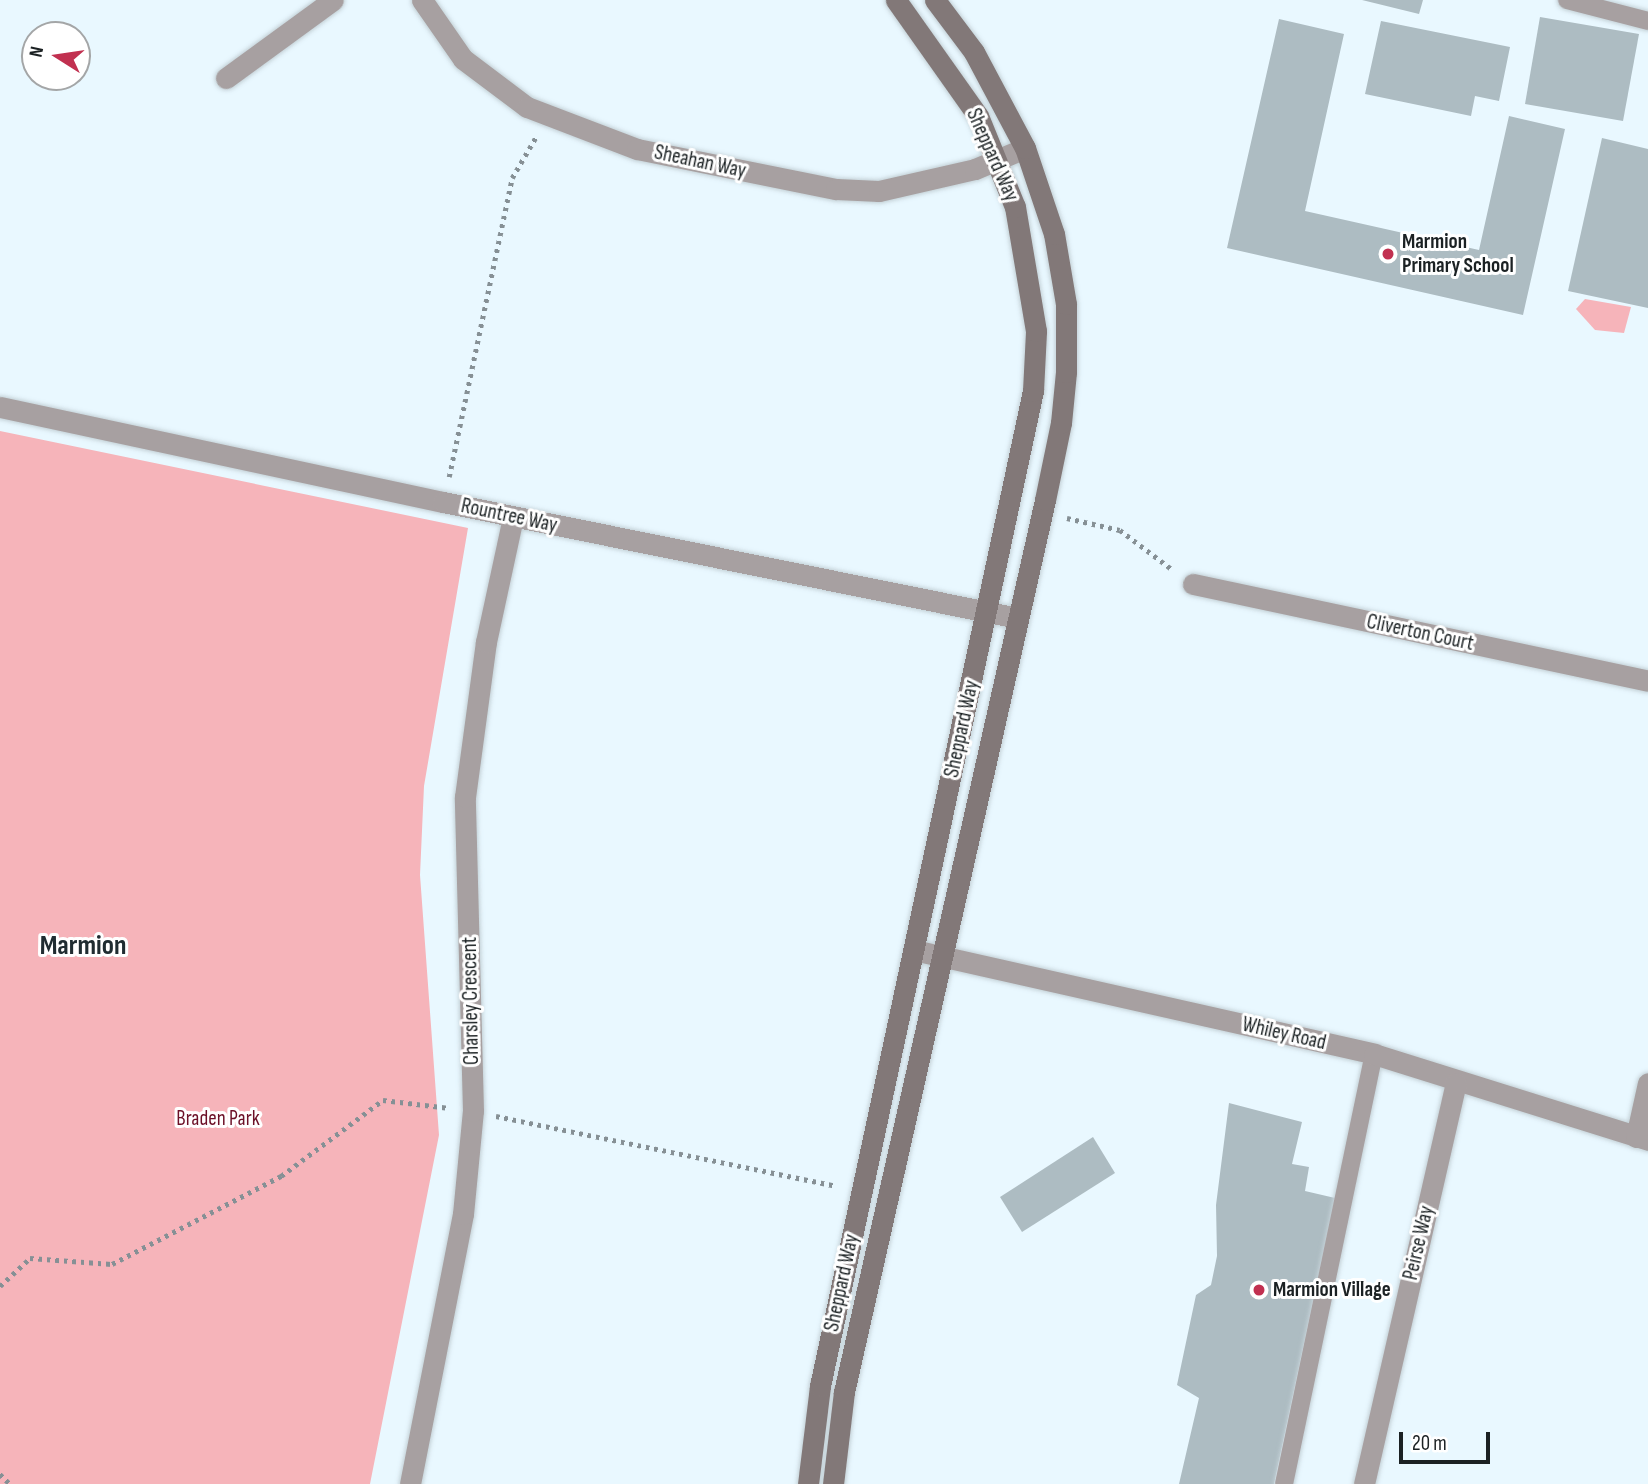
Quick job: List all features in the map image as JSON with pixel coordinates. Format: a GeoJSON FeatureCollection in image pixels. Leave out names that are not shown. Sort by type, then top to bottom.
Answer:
{"type":"FeatureCollection","features":[{"type":"Feature","properties":{"kind":"street"},"geometry":{"type":"LineString","coordinates":[[226,78],[333,0]]}},
{"type":"Feature","properties":{"kind":"street","name":"Sheahan Way"},"geometry":{"type":"LineString","coordinates":[[422,0],[463,59],[547,117],[637,149],[836,189],[879,191],[923,183],[997,160],[1025,148]]}},
{"type":"Feature","properties":{"kind":"street","name":"Sheppard Way"},"geometry":{"type":"LineString","coordinates":[[808,1484],[820,1386],[1021,463],[1033,391],[1036,331],[1016,207],[978,116],[896,0]]}},
{"type":"Feature","properties":{"kind":"street","name":"Sheppard Way"},"geometry":{"type":"LineString","coordinates":[[833,1484],[844,1392],[939,955],[1061,423],[1066,372],[1066,304],[1054,234],[1025,148],[974,52],[935,0]]}},
{"type":"Feature","properties":{"kind":"street","name":"Rountree Way"},"geometry":{"type":"LineString","coordinates":[[0,407],[513,517],[1018,618]]}},
{"type":"Feature","properties":{"kind":"street","name":"Charsley Crescent"},"geometry":{"type":"LineString","coordinates":[[410,1484],[463,1214],[474,1111],[465,797],[486,642],[513,517]]}},
{"type":"Feature","properties":{"kind":"street","name":"Cliverton Court"},"geometry":{"type":"LineString","coordinates":[[1193,584],[1648,681]]}},
{"type":"Feature","properties":{"kind":"street","name":"Whiley Road"},"geometry":{"type":"LineString","coordinates":[[914,950],[1374,1054],[1456,1083],[1642,1138]]}},
{"type":"Feature","properties":{"kind":"street","name":"Peirse Way"},"geometry":{"type":"LineString","coordinates":[[1364,1484],[1456,1083]]}},
{"type":"Feature","properties":{"kind":"street"},"geometry":{"type":"LineString","coordinates":[[1642,1138],[1648,1083]]}},
{"type":"Feature","properties":{"kind":"lane"},"geometry":{"type":"LineString","coordinates":[[1567,0],[1648,21]]}},
{"type":"Feature","properties":{"kind":"lane"},"geometry":{"type":"LineString","coordinates":[[1284,1484],[1374,1054]]}},
{"type":"Feature","properties":{"kind":"path"},"geometry":{"type":"LineString","coordinates":[[443,502],[512,178],[547,117]]}},
{"type":"Feature","properties":{"kind":"path"},"geometry":{"type":"LineString","coordinates":[[1059,517],[1120,530],[1193,584]]}},
{"type":"Feature","properties":{"kind":"path"},"geometry":{"type":"LineString","coordinates":[[0,1286],[30,1258],[113,1264],[281,1176],[383,1100],[474,1111],[862,1192]]}},
{"type":"Feature","properties":{"kind":"path"},"geometry":{"type":"LineString","coordinates":[[0,1474],[10,1484]]}},
{"type":"Feature","properties":{"kind":"green space"},"geometry":{"type":"Polygon","coordinates":[[[1585,299],[1631,307],[1624,333],[1595,330],[1576,309],[1585,299]]]}},
{"type":"Feature","properties":{"kind":"green space","name":"Braden Park"},"geometry":{"type":"Polygon","coordinates":[[[0,431],[468,528],[424,786],[420,875],[439,1135],[370,1484],[0,1484],[0,431]]]}},
{"type":"Feature","properties":{"kind":"building"},"geometry":{"type":"Polygon","coordinates":[[[1362,0],[1423,0],[1419,14],[1362,0]]]}},
{"type":"Feature","properties":{"kind":"building"},"geometry":{"type":"Polygon","coordinates":[[[1540,17],[1639,34],[1623,121],[1525,104],[1540,17]]]}},
{"type":"Feature","properties":{"kind":"building"},"geometry":{"type":"Polygon","coordinates":[[[1279,19],[1344,34],[1305,211],[1479,250],[1509,116],[1565,129],[1523,315],[1227,248],[1279,19]]]}},
{"type":"Feature","properties":{"kind":"building"},"geometry":{"type":"Polygon","coordinates":[[[1381,21],[1510,47],[1499,101],[1475,96],[1471,116],[1365,94],[1381,21]]]}},
{"type":"Feature","properties":{"kind":"building"},"geometry":{"type":"Polygon","coordinates":[[[1602,138],[1648,149],[1648,308],[1568,291],[1602,138]]]}},
{"type":"Feature","properties":{"kind":"building","name":"Marmion Village"},"geometry":{"type":"Polygon","coordinates":[[[1229,1103],[1302,1122],[1292,1164],[1309,1167],[1305,1191],[1335,1198],[1274,1484],[1179,1484],[1199,1398],[1177,1385],[1196,1295],[1211,1285],[1217,1256],[1216,1205],[1229,1103]]]}},
{"type":"Feature","properties":{"kind":"building"},"geometry":{"type":"Polygon","coordinates":[[[1093,1137],[1115,1173],[1022,1232],[1000,1197],[1093,1137]]]}},
{"type":"Feature","properties":{"kind":"place","name":"Marmion Primary School"},"geometry":{"type":"Point","coordinates":[1388,254]}},
{"type":"Feature","properties":{"kind":"place","name":"Marmion Village"},"geometry":{"type":"Point","coordinates":[1259,1290]}},
{"type":"Feature","properties":{"kind":"district","name":"Marmion"},"geometry":{"type":"Point","coordinates":[83,946]}}]}
